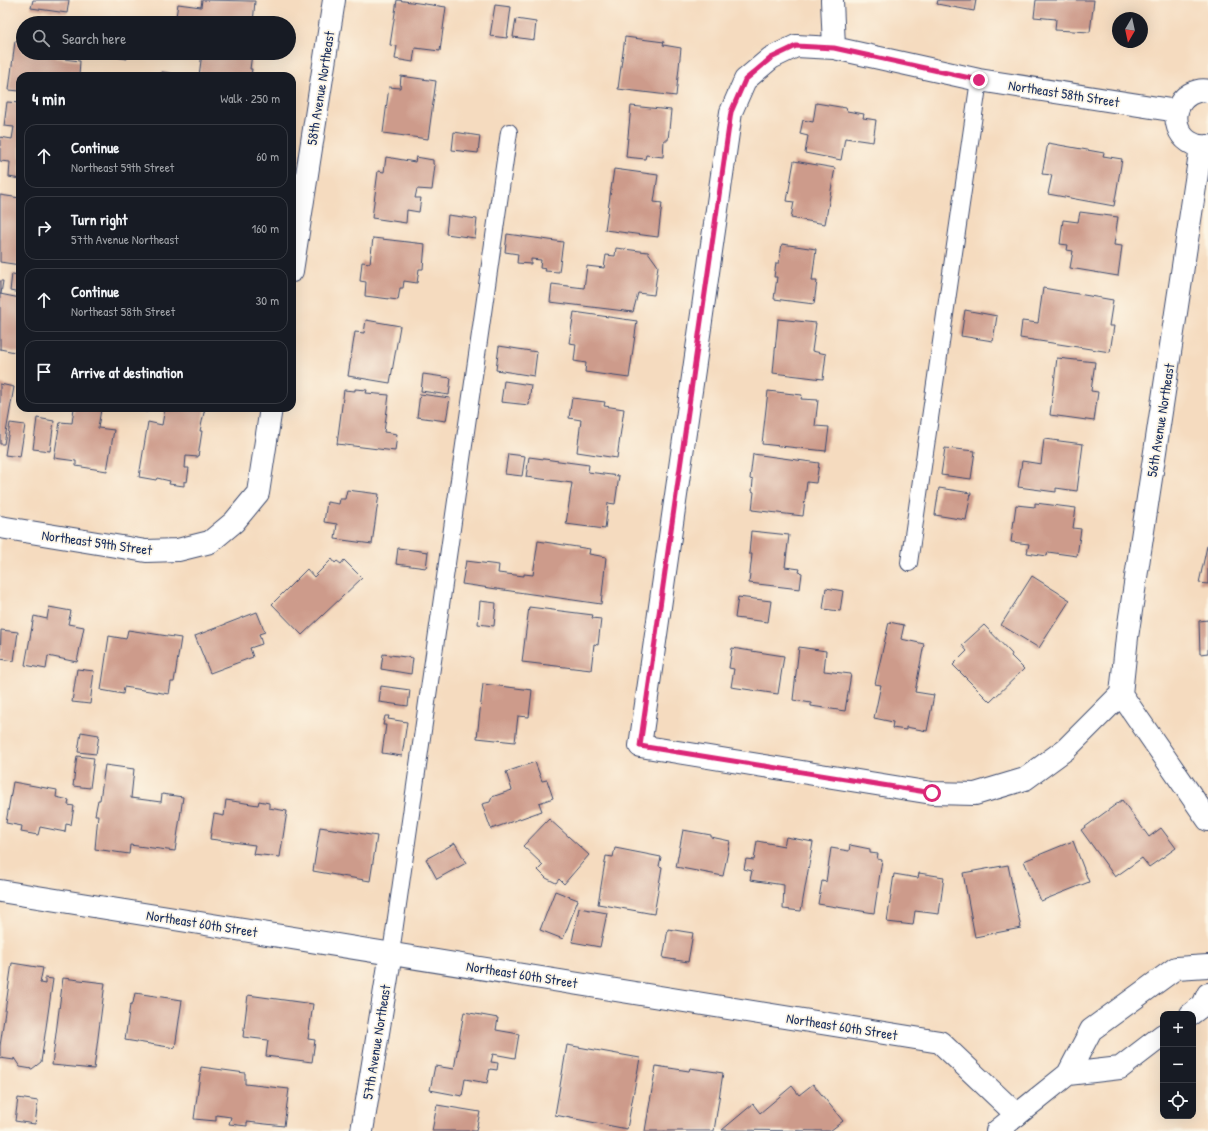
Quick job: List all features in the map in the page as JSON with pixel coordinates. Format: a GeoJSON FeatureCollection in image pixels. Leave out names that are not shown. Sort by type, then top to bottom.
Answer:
{"type":"FeatureCollection","features":[{"type":"Feature","properties":{"kind":"street","name":"58th Avenue Northeast"},"geometry":{"type":"LineString","coordinates":[[296,245],[334,0]]}},
{"type":"Feature","properties":{"kind":"street"},"geometry":{"type":"LineString","coordinates":[[832,0],[834,48],[796,46],[771,58],[745,80],[731,112],[640,746],[932,793],[975,794],[1025,779],[1066,749],[1121,694],[1208,820]]}},
{"type":"Feature","properties":{"kind":"street","name":"Northeast 58th Street"},"geometry":{"type":"LineString","coordinates":[[834,48],[979,80],[1177,111]]}},
{"type":"Feature","properties":{"kind":"street"},"geometry":{"type":"LineString","coordinates":[[1204,146],[1189,142],[1182,137],[1177,129],[1176,120],[1180,103],[1186,96],[1195,91],[1208,90]]}},
{"type":"Feature","properties":{"kind":"street","name":"56th Avenue Northeast"},"geometry":{"type":"LineString","coordinates":[[1121,694],[1127,637],[1204,146]]}},
{"type":"Feature","properties":{"kind":"street","name":"Northeast 59th Street"},"geometry":{"type":"LineString","coordinates":[[0,527],[146,551],[178,550],[210,542],[234,522],[258,493],[270,412]]}},
{"type":"Feature","properties":{"kind":"street","name":"Northeast 60th Street"},"geometry":{"type":"LineString","coordinates":[[0,891],[940,1042],[1017,1115]]}},
{"type":"Feature","properties":{"kind":"street","name":"57th Avenue Northeast"},"geometry":{"type":"LineString","coordinates":[[362,1131],[391,953]]}},
{"type":"Feature","properties":{"kind":"street"},"geometry":{"type":"LineString","coordinates":[[997,1131],[1068,1074],[1091,1030],[1176,968],[1208,966]]}},
{"type":"Feature","properties":{"kind":"street"},"geometry":{"type":"LineString","coordinates":[[1195,1011],[1203,1005],[1208,994]]}},
{"type":"Feature","properties":{"kind":"street"},"geometry":{"type":"LineString","coordinates":[[1068,1074],[1120,1068],[1160,1038]]}},
{"type":"Feature","properties":{"kind":"lane"},"geometry":{"type":"LineString","coordinates":[[909,563],[979,80]]}},
{"type":"Feature","properties":{"kind":"lane"},"geometry":{"type":"LineString","coordinates":[[391,953],[509,132]]}},
{"type":"Feature","properties":{"kind":"building"},"geometry":{"type":"Polygon","coordinates":[[[33,0],[69,0],[67,13],[31,8],[33,0]]]}},
{"type":"Feature","properties":{"kind":"building"},"geometry":{"type":"Polygon","coordinates":[[[202,0],[255,1],[254,16],[176,16],[178,4],[201,7],[202,0]]]}},
{"type":"Feature","properties":{"kind":"building"},"geometry":{"type":"Polygon","coordinates":[[[397,0],[446,7],[440,51],[415,48],[413,62],[395,59],[397,46],[390,45],[397,0]]]}},
{"type":"Feature","properties":{"kind":"building"},"geometry":{"type":"Polygon","coordinates":[[[938,0],[976,0],[974,11],[937,4],[938,0]]]}},
{"type":"Feature","properties":{"kind":"building"},"geometry":{"type":"Polygon","coordinates":[[[1036,0],[1094,0],[1090,32],[1055,30],[1056,19],[1034,17],[1036,0]]]}},
{"type":"Feature","properties":{"kind":"building"},"geometry":{"type":"Polygon","coordinates":[[[495,5],[511,7],[507,38],[490,36],[495,5]]]}},
{"type":"Feature","properties":{"kind":"building"},"geometry":{"type":"Polygon","coordinates":[[[516,19],[536,22],[534,40],[513,37],[516,19]]]}},
{"type":"Feature","properties":{"kind":"building"},"geometry":{"type":"Polygon","coordinates":[[[625,37],[664,42],[663,45],[681,48],[676,96],[618,89],[625,37]]]}},
{"type":"Feature","properties":{"kind":"building"},"geometry":{"type":"Polygon","coordinates":[[[15,41],[16,60],[80,61],[79,72],[16,72],[16,91],[9,90],[15,41]]]}},
{"type":"Feature","properties":{"kind":"building"},"geometry":{"type":"Polygon","coordinates":[[[201,60],[251,60],[250,69],[252,69],[252,72],[200,72],[201,60]]]}},
{"type":"Feature","properties":{"kind":"building"},"geometry":{"type":"Polygon","coordinates":[[[401,76],[436,81],[428,139],[383,133],[389,87],[400,88],[401,76]]]}},
{"type":"Feature","properties":{"kind":"building"},"geometry":{"type":"Polygon","coordinates":[[[7,102],[16,103],[16,178],[9,177],[10,162],[0,161],[0,137],[12,139],[14,127],[4,126],[7,102]]]}},
{"type":"Feature","properties":{"kind":"building"},"geometry":{"type":"Polygon","coordinates":[[[816,103],[846,108],[847,111],[864,114],[863,118],[876,120],[873,142],[845,138],[841,160],[805,153],[808,136],[800,134],[803,120],[813,122],[816,103]]]}},
{"type":"Feature","properties":{"kind":"building"},"geometry":{"type":"Polygon","coordinates":[[[631,106],[671,110],[668,140],[664,140],[663,157],[646,155],[645,159],[626,157],[631,106]]]}},
{"type":"Feature","properties":{"kind":"building"},"geometry":{"type":"Polygon","coordinates":[[[454,132],[480,136],[478,153],[452,150],[454,132]]]}},
{"type":"Feature","properties":{"kind":"building"},"geometry":{"type":"Polygon","coordinates":[[[1048,143],[1104,153],[1103,156],[1122,159],[1114,206],[1048,194],[1052,175],[1042,174],[1048,143]]]}},
{"type":"Feature","properties":{"kind":"building"},"geometry":{"type":"Polygon","coordinates":[[[386,157],[415,162],[416,157],[433,160],[433,164],[435,165],[432,190],[417,189],[415,198],[421,198],[419,212],[407,210],[406,223],[372,218],[378,171],[384,172],[386,157]]]}},
{"type":"Feature","properties":{"kind":"building"},"geometry":{"type":"Polygon","coordinates":[[[794,161],[835,168],[825,224],[791,218],[794,202],[787,201],[794,161]]]}},
{"type":"Feature","properties":{"kind":"building"},"geometry":{"type":"Polygon","coordinates":[[[614,169],[658,175],[654,202],[662,203],[658,237],[605,230],[614,169]]]}},
{"type":"Feature","properties":{"kind":"building"},"geometry":{"type":"Polygon","coordinates":[[[0,195],[16,197],[16,264],[0,262],[0,195]]]}},
{"type":"Feature","properties":{"kind":"building"},"geometry":{"type":"Polygon","coordinates":[[[1080,212],[1118,217],[1114,245],[1122,246],[1118,276],[1070,268],[1073,251],[1067,250],[1068,245],[1060,244],[1063,220],[1078,222],[1080,212]]]}},
{"type":"Feature","properties":{"kind":"building"},"geometry":{"type":"Polygon","coordinates":[[[448,215],[477,219],[475,238],[446,234],[448,215]]]}},
{"type":"Feature","properties":{"kind":"building"},"geometry":{"type":"Polygon","coordinates":[[[507,234],[563,242],[559,272],[545,271],[546,269],[540,268],[541,260],[531,259],[531,264],[517,263],[518,254],[505,252],[507,234]]]}},
{"type":"Feature","properties":{"kind":"building"},"geometry":{"type":"Polygon","coordinates":[[[373,238],[425,244],[423,269],[419,269],[417,283],[404,281],[403,288],[400,288],[398,300],[365,296],[366,282],[360,281],[362,262],[370,263],[373,238]]]}},
{"type":"Feature","properties":{"kind":"building"},"geometry":{"type":"Polygon","coordinates":[[[782,244],[816,249],[812,281],[817,281],[814,304],[774,299],[777,277],[774,277],[776,263],[779,263],[782,244]]]}},
{"type":"Feature","properties":{"kind":"building"},"geometry":{"type":"Polygon","coordinates":[[[616,248],[648,252],[658,266],[654,295],[638,293],[633,312],[550,302],[552,284],[584,288],[587,266],[604,268],[606,255],[615,256],[616,248]]]}},
{"type":"Feature","properties":{"kind":"building"},"geometry":{"type":"Polygon","coordinates":[[[12,274],[16,274],[16,292],[10,291],[12,274]]]}},
{"type":"Feature","properties":{"kind":"building"},"geometry":{"type":"Polygon","coordinates":[[[0,281],[3,281],[1,294],[0,294],[0,281]]]}},
{"type":"Feature","properties":{"kind":"building"},"geometry":{"type":"Polygon","coordinates":[[[1043,288],[1113,300],[1109,326],[1114,326],[1110,352],[1020,338],[1022,321],[1038,323],[1043,288]]]}},
{"type":"Feature","properties":{"kind":"building"},"geometry":{"type":"Polygon","coordinates":[[[0,294],[16,297],[16,352],[0,349],[0,294]]]}},
{"type":"Feature","properties":{"kind":"building"},"geometry":{"type":"Polygon","coordinates":[[[965,310],[997,316],[993,341],[961,336],[965,310]]]}},
{"type":"Feature","properties":{"kind":"building"},"geometry":{"type":"Polygon","coordinates":[[[574,312],[637,321],[629,378],[585,372],[586,363],[574,361],[576,344],[569,343],[574,312]]]}},
{"type":"Feature","properties":{"kind":"building"},"geometry":{"type":"Polygon","coordinates":[[[778,319],[816,323],[812,351],[826,354],[823,379],[773,373],[778,319]]]}},
{"type":"Feature","properties":{"kind":"building"},"geometry":{"type":"Polygon","coordinates":[[[366,320],[400,326],[390,383],[348,376],[355,332],[364,333],[366,320]]]}},
{"type":"Feature","properties":{"kind":"building"},"geometry":{"type":"Polygon","coordinates":[[[499,346],[537,352],[534,376],[496,370],[499,346]]]}},
{"type":"Feature","properties":{"kind":"building"},"geometry":{"type":"Polygon","coordinates":[[[1057,358],[1095,362],[1091,391],[1098,392],[1094,421],[1050,415],[1057,358]]]}},
{"type":"Feature","properties":{"kind":"building"},"geometry":{"type":"Polygon","coordinates":[[[423,374],[451,378],[449,395],[421,391],[423,374]]]}},
{"type":"Feature","properties":{"kind":"building"},"geometry":{"type":"Polygon","coordinates":[[[504,381],[531,385],[529,405],[501,402],[504,381]]]}},
{"type":"Feature","properties":{"kind":"building"},"geometry":{"type":"Polygon","coordinates":[[[0,384],[14,387],[4,444],[0,444],[0,384]]]}},
{"type":"Feature","properties":{"kind":"building"},"geometry":{"type":"Polygon","coordinates":[[[355,389],[367,390],[366,393],[389,395],[384,432],[397,434],[395,451],[337,444],[344,390],[355,391],[355,389]]]}},
{"type":"Feature","properties":{"kind":"building"},"geometry":{"type":"Polygon","coordinates":[[[768,391],[802,395],[801,399],[818,400],[815,426],[829,427],[826,451],[762,444],[768,391]]]}},
{"type":"Feature","properties":{"kind":"building"},"geometry":{"type":"Polygon","coordinates":[[[420,394],[450,398],[446,421],[417,417],[420,394]]]}},
{"type":"Feature","properties":{"kind":"building"},"geometry":{"type":"Polygon","coordinates":[[[572,398],[605,402],[604,406],[624,409],[617,458],[577,452],[581,420],[569,418],[572,398]]]}},
{"type":"Feature","properties":{"kind":"building"},"geometry":{"type":"Polygon","coordinates":[[[73,412],[101,412],[98,428],[114,430],[107,471],[76,466],[76,461],[54,458],[60,422],[72,423],[73,412]]]}},
{"type":"Feature","properties":{"kind":"building"},"geometry":{"type":"Polygon","coordinates":[[[164,412],[204,412],[200,431],[202,431],[198,457],[186,456],[185,468],[189,468],[187,482],[184,481],[184,486],[169,484],[170,481],[157,478],[156,480],[139,477],[148,422],[162,425],[164,412]]]}},
{"type":"Feature","properties":{"kind":"building"},"geometry":{"type":"Polygon","coordinates":[[[37,418],[54,421],[50,451],[33,449],[37,418]]]}},
{"type":"Feature","properties":{"kind":"building"},"geometry":{"type":"Polygon","coordinates":[[[10,423],[25,425],[20,457],[5,455],[10,423]]]}},
{"type":"Feature","properties":{"kind":"building"},"geometry":{"type":"Polygon","coordinates":[[[1044,439],[1083,444],[1077,491],[1056,488],[1056,492],[1018,487],[1022,461],[1041,464],[1044,439]]]}},
{"type":"Feature","properties":{"kind":"building"},"geometry":{"type":"Polygon","coordinates":[[[945,448],[975,451],[971,479],[941,475],[945,448]]]}},
{"type":"Feature","properties":{"kind":"building"},"geometry":{"type":"Polygon","coordinates":[[[508,454],[525,456],[522,476],[505,474],[508,454]]]}},
{"type":"Feature","properties":{"kind":"building"},"geometry":{"type":"Polygon","coordinates":[[[753,454],[819,463],[816,483],[807,482],[803,516],[752,510],[754,492],[752,491],[753,480],[750,479],[753,454]]]}},
{"type":"Feature","properties":{"kind":"building"},"geometry":{"type":"Polygon","coordinates":[[[529,457],[589,465],[588,472],[619,476],[615,504],[608,503],[605,529],[566,524],[572,483],[526,477],[529,457]]]}},
{"type":"Feature","properties":{"kind":"building"},"geometry":{"type":"Polygon","coordinates":[[[939,488],[971,493],[966,520],[935,515],[939,488]]]}},
{"type":"Feature","properties":{"kind":"building"},"geometry":{"type":"Polygon","coordinates":[[[347,490],[379,494],[372,544],[335,539],[337,524],[324,522],[327,502],[339,504],[340,499],[345,499],[347,490]]]}},
{"type":"Feature","properties":{"kind":"building"},"geometry":{"type":"Polygon","coordinates":[[[1035,503],[1076,508],[1073,528],[1081,529],[1077,556],[1048,552],[1047,556],[1027,553],[1029,544],[1011,542],[1016,505],[1035,507],[1035,503]]]}},
{"type":"Feature","properties":{"kind":"building"},"geometry":{"type":"Polygon","coordinates":[[[751,531],[789,535],[785,567],[800,569],[799,572],[802,573],[800,589],[749,583],[752,554],[749,554],[751,531]]]}},
{"type":"Feature","properties":{"kind":"building"},"geometry":{"type":"Polygon","coordinates":[[[538,541],[590,549],[589,554],[606,557],[601,604],[462,584],[466,561],[499,565],[498,573],[524,576],[524,574],[533,575],[538,541]]]}},
{"type":"Feature","properties":{"kind":"building"},"geometry":{"type":"Polygon","coordinates":[[[1208,546],[1208,584],[1199,583],[1208,546]]]}},
{"type":"Feature","properties":{"kind":"building"},"geometry":{"type":"Polygon","coordinates":[[[398,548],[428,552],[426,568],[396,564],[398,548]]]}},
{"type":"Feature","properties":{"kind":"building"},"geometry":{"type":"Polygon","coordinates":[[[332,559],[335,563],[337,561],[341,564],[344,560],[362,578],[302,635],[272,604],[307,569],[314,577],[332,559]]]}},
{"type":"Feature","properties":{"kind":"building"},"geometry":{"type":"Polygon","coordinates":[[[1032,576],[1070,600],[1039,648],[1001,625],[1032,576]]]}},
{"type":"Feature","properties":{"kind":"building"},"geometry":{"type":"Polygon","coordinates":[[[826,588],[843,591],[840,611],[823,609],[826,588]]]}},
{"type":"Feature","properties":{"kind":"building"},"geometry":{"type":"Polygon","coordinates":[[[738,597],[771,601],[768,622],[735,618],[738,597]]]}},
{"type":"Feature","properties":{"kind":"building"},"geometry":{"type":"Polygon","coordinates":[[[480,601],[496,603],[494,626],[478,624],[480,601]]]}},
{"type":"Feature","properties":{"kind":"building"},"geometry":{"type":"Polygon","coordinates":[[[49,607],[71,611],[68,624],[84,627],[77,662],[48,656],[46,669],[25,665],[34,616],[47,619],[49,607]]]}},
{"type":"Feature","properties":{"kind":"building"},"geometry":{"type":"Polygon","coordinates":[[[529,607],[593,615],[592,618],[601,619],[598,645],[594,644],[591,670],[522,662],[529,607]]]}},
{"type":"Feature","properties":{"kind":"building"},"geometry":{"type":"Polygon","coordinates":[[[257,612],[265,632],[259,634],[262,644],[250,648],[253,657],[210,673],[195,636],[257,612]]]}},
{"type":"Feature","properties":{"kind":"building"},"geometry":{"type":"Polygon","coordinates":[[[1208,620],[1208,653],[1200,654],[1199,621],[1208,620]]]}},
{"type":"Feature","properties":{"kind":"building"},"geometry":{"type":"Polygon","coordinates":[[[889,622],[904,625],[901,639],[924,644],[915,692],[934,695],[927,731],[906,727],[906,730],[892,728],[893,722],[874,718],[881,685],[875,684],[889,622]]]}},
{"type":"Feature","properties":{"kind":"building"},"geometry":{"type":"Polygon","coordinates":[[[984,625],[1012,654],[1011,656],[1024,669],[990,702],[953,665],[967,651],[962,645],[984,625]]]}},
{"type":"Feature","properties":{"kind":"building"},"geometry":{"type":"Polygon","coordinates":[[[1,630],[18,632],[14,661],[0,659],[1,630]]]}},
{"type":"Feature","properties":{"kind":"building"},"geometry":{"type":"Polygon","coordinates":[[[128,630],[181,638],[174,682],[171,682],[169,694],[124,687],[123,694],[101,690],[109,636],[126,639],[128,630]]]}},
{"type":"Feature","properties":{"kind":"building"},"geometry":{"type":"Polygon","coordinates":[[[799,647],[826,651],[824,671],[851,674],[845,711],[811,706],[811,703],[793,700],[799,647]]]}},
{"type":"Feature","properties":{"kind":"building"},"geometry":{"type":"Polygon","coordinates":[[[732,648],[784,656],[778,694],[731,687],[734,669],[729,668],[732,648]]]}},
{"type":"Feature","properties":{"kind":"building"},"geometry":{"type":"Polygon","coordinates":[[[383,654],[413,658],[411,674],[381,669],[383,654]]]}},
{"type":"Feature","properties":{"kind":"building"},"geometry":{"type":"Polygon","coordinates":[[[77,669],[94,671],[90,704],[72,702],[77,669]]]}},
{"type":"Feature","properties":{"kind":"building"},"geometry":{"type":"Polygon","coordinates":[[[483,684],[532,690],[529,717],[518,716],[515,742],[477,738],[483,684]]]}},
{"type":"Feature","properties":{"kind":"building"},"geometry":{"type":"Polygon","coordinates":[[[381,686],[410,690],[408,706],[379,702],[381,686]]]}},
{"type":"Feature","properties":{"kind":"building"},"geometry":{"type":"Polygon","coordinates":[[[385,716],[389,716],[388,719],[407,722],[402,756],[382,753],[386,725],[383,725],[385,716]]]}},
{"type":"Feature","properties":{"kind":"building"},"geometry":{"type":"Polygon","coordinates":[[[81,732],[99,735],[96,754],[78,752],[81,732]]]}},
{"type":"Feature","properties":{"kind":"building"},"geometry":{"type":"Polygon","coordinates":[[[77,756],[94,758],[90,788],[73,786],[77,756]]]}},
{"type":"Feature","properties":{"kind":"building"},"geometry":{"type":"Polygon","coordinates":[[[535,762],[542,781],[547,780],[553,798],[539,803],[542,811],[491,829],[482,804],[490,802],[492,797],[512,790],[506,772],[535,762]]]}},
{"type":"Feature","properties":{"kind":"building"},"geometry":{"type":"Polygon","coordinates":[[[105,765],[134,769],[131,798],[161,802],[162,794],[183,797],[175,851],[130,845],[129,854],[95,849],[98,815],[95,815],[98,800],[100,800],[105,765]]]}},
{"type":"Feature","properties":{"kind":"building"},"geometry":{"type":"Polygon","coordinates":[[[13,782],[57,790],[56,797],[69,800],[68,805],[74,806],[71,825],[66,824],[65,832],[40,827],[38,835],[21,832],[22,826],[6,823],[13,782]]]}},
{"type":"Feature","properties":{"kind":"building"},"geometry":{"type":"Polygon","coordinates":[[[226,800],[258,805],[259,801],[269,803],[269,808],[287,811],[280,857],[253,854],[255,845],[210,839],[214,814],[224,816],[226,800]]]}},
{"type":"Feature","properties":{"kind":"building"},"geometry":{"type":"Polygon","coordinates":[[[1122,800],[1149,837],[1161,828],[1176,848],[1149,867],[1142,858],[1115,877],[1081,830],[1122,800]]]}},
{"type":"Feature","properties":{"kind":"building"},"geometry":{"type":"Polygon","coordinates":[[[549,819],[589,855],[564,884],[559,879],[556,883],[546,878],[538,870],[543,865],[523,846],[549,819]]]}},
{"type":"Feature","properties":{"kind":"building"},"geometry":{"type":"Polygon","coordinates":[[[320,827],[377,836],[370,881],[313,871],[320,827]]]}},
{"type":"Feature","properties":{"kind":"building"},"geometry":{"type":"Polygon","coordinates":[[[683,830],[711,835],[711,837],[730,841],[723,876],[676,867],[683,830]]]}},
{"type":"Feature","properties":{"kind":"building"},"geometry":{"type":"Polygon","coordinates":[[[786,837],[813,842],[801,911],[783,909],[784,885],[750,880],[752,871],[744,869],[746,859],[754,860],[757,841],[784,846],[786,837]]]}},
{"type":"Feature","properties":{"kind":"building"},"geometry":{"type":"Polygon","coordinates":[[[1073,841],[1089,882],[1041,901],[1024,861],[1073,841]]]}},
{"type":"Feature","properties":{"kind":"building"},"geometry":{"type":"Polygon","coordinates":[[[455,843],[466,863],[437,879],[426,859],[455,843]]]}},
{"type":"Feature","properties":{"kind":"building"},"geometry":{"type":"Polygon","coordinates":[[[850,845],[870,849],[870,853],[878,854],[877,859],[882,860],[874,913],[818,904],[822,881],[826,882],[831,848],[849,851],[850,845]]]}},
{"type":"Feature","properties":{"kind":"building"},"geometry":{"type":"Polygon","coordinates":[[[615,848],[661,857],[659,866],[662,867],[654,914],[598,904],[606,856],[613,857],[615,848]]]}},
{"type":"Feature","properties":{"kind":"building"},"geometry":{"type":"Polygon","coordinates":[[[1008,865],[1021,928],[975,937],[963,873],[1008,865]]]}},
{"type":"Feature","properties":{"kind":"building"},"geometry":{"type":"Polygon","coordinates":[[[919,873],[944,877],[939,914],[915,911],[913,925],[887,922],[894,874],[918,878],[919,873]]]}},
{"type":"Feature","properties":{"kind":"building"},"geometry":{"type":"Polygon","coordinates":[[[555,891],[578,900],[563,939],[540,930],[555,891]]]}},
{"type":"Feature","properties":{"kind":"building"},"geometry":{"type":"Polygon","coordinates":[[[579,908],[607,913],[600,947],[572,942],[579,908]]]}},
{"type":"Feature","properties":{"kind":"building"},"geometry":{"type":"Polygon","coordinates":[[[668,929],[693,933],[688,962],[663,958],[668,929]]]}},
{"type":"Feature","properties":{"kind":"building"},"geometry":{"type":"Polygon","coordinates":[[[12,963],[43,968],[40,983],[45,984],[45,978],[53,979],[41,1062],[32,1069],[20,1067],[14,1058],[14,1060],[0,1058],[0,1046],[12,963]]]}},
{"type":"Feature","properties":{"kind":"building"},"geometry":{"type":"Polygon","coordinates":[[[63,978],[105,983],[94,1069],[52,1065],[63,978]]]}},
{"type":"Feature","properties":{"kind":"building"},"geometry":{"type":"Polygon","coordinates":[[[135,993],[182,1000],[175,1048],[125,1040],[130,1005],[133,1003],[135,993]]]}},
{"type":"Feature","properties":{"kind":"building"},"geometry":{"type":"Polygon","coordinates":[[[248,995],[313,1004],[308,1039],[315,1040],[312,1062],[266,1056],[268,1040],[243,1037],[248,995]]]}},
{"type":"Feature","properties":{"kind":"building"},"geometry":{"type":"Polygon","coordinates":[[[464,1012],[498,1018],[496,1030],[519,1034],[515,1058],[493,1054],[491,1062],[498,1063],[497,1070],[490,1069],[487,1083],[465,1079],[462,1096],[430,1090],[435,1066],[454,1069],[464,1012]]]}},
{"type":"Feature","properties":{"kind":"building"},"geometry":{"type":"Polygon","coordinates":[[[567,1045],[640,1058],[627,1129],[555,1115],[567,1045]]]}},
{"type":"Feature","properties":{"kind":"building"},"geometry":{"type":"Polygon","coordinates":[[[656,1066],[689,1071],[690,1068],[723,1073],[714,1131],[645,1131],[656,1066]]]}},
{"type":"Feature","properties":{"kind":"building"},"geometry":{"type":"Polygon","coordinates":[[[201,1067],[245,1073],[245,1084],[289,1089],[284,1126],[247,1122],[247,1126],[229,1124],[231,1117],[216,1115],[216,1121],[194,1119],[201,1067]]]}},
{"type":"Feature","properties":{"kind":"building"},"geometry":{"type":"Polygon","coordinates":[[[813,1084],[843,1121],[830,1131],[722,1130],[753,1104],[760,1113],[792,1086],[799,1095],[813,1084]]]}},
{"type":"Feature","properties":{"kind":"building"},"geometry":{"type":"Polygon","coordinates":[[[18,1098],[38,1101],[35,1124],[15,1121],[18,1098]]]}},
{"type":"Feature","properties":{"kind":"building"},"geometry":{"type":"Polygon","coordinates":[[[437,1105],[480,1112],[476,1131],[432,1131],[437,1105]]]}},
{"type":"Feature","properties":{"kind":"route"},"geometry":{"type":"LineString","coordinates":[[932,793],[640,746],[731,112],[745,80],[771,58],[796,46],[834,48],[979,80]]}}]}
